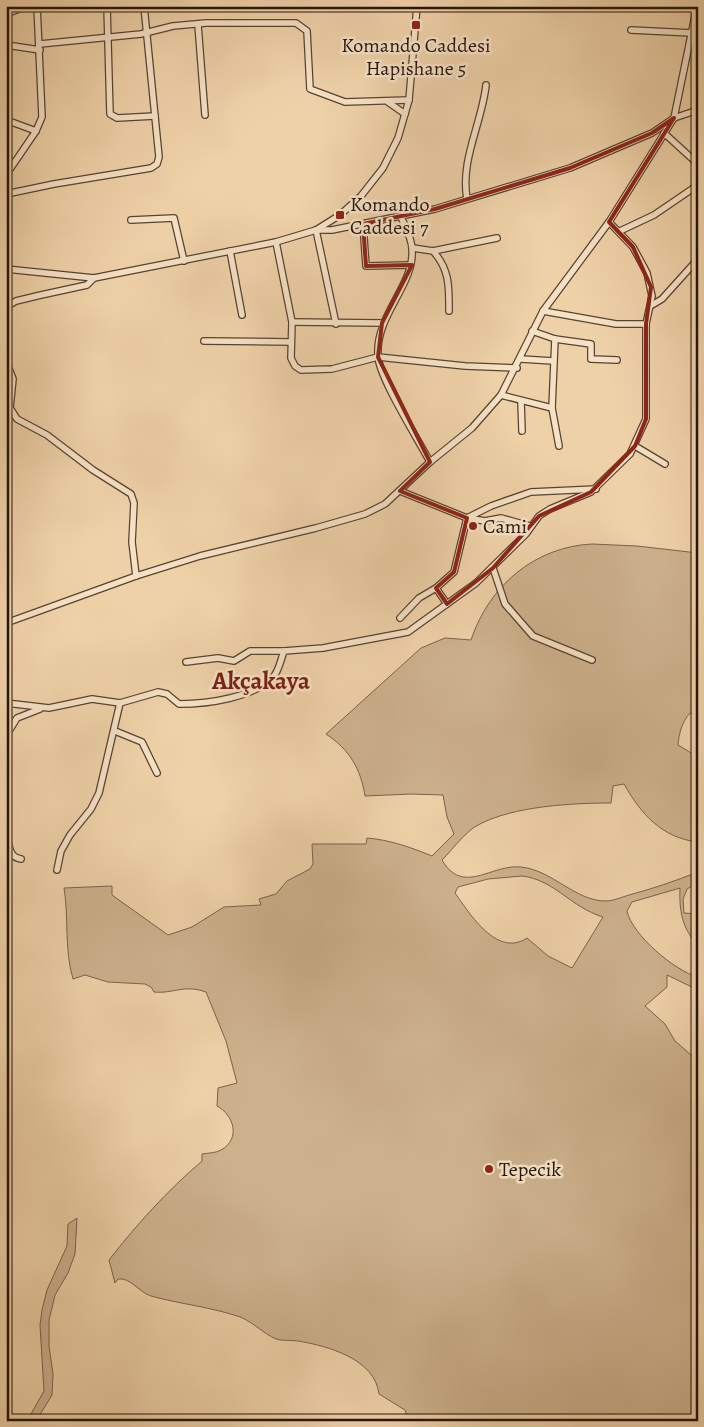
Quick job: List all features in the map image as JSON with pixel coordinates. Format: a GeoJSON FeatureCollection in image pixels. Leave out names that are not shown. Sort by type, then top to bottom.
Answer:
{"type":"FeatureCollection","features":[{"type":"Feature","properties":{"kind":"street"},"geometry":{"type":"LineString","coordinates":[[6,14],[28,6]]}},
{"type":"Feature","properties":{"kind":"street"},"geometry":{"type":"LineString","coordinates":[[6,175],[36,131],[42,117],[37,6]]}},
{"type":"Feature","properties":{"kind":"street"},"geometry":{"type":"LineString","coordinates":[[107,6],[110,114],[116,118],[155,116]]}},
{"type":"Feature","properties":{"kind":"street"},"geometry":{"type":"LineString","coordinates":[[6,194],[151,168],[157,164],[159,157],[144,6]]}},
{"type":"Feature","properties":{"kind":"street"},"geometry":{"type":"LineString","coordinates":[[6,269],[94,278],[276,242],[316,230],[340,215],[361,196],[383,168],[398,138],[409,100],[418,6]]}},
{"type":"Feature","properties":{"kind":"street"},"geometry":{"type":"LineString","coordinates":[[6,623],[136,576],[200,556],[365,514],[385,504],[430,462],[472,428],[501,395],[517,368],[532,330],[543,311],[609,222],[674,118],[697,6]]}},
{"type":"Feature","properties":{"kind":"street"},"geometry":{"type":"LineString","coordinates":[[6,45],[40,47],[109,36],[146,33],[173,26],[206,23],[264,22],[301,24],[307,31],[310,89],[345,102],[409,100]]}},
{"type":"Feature","properties":{"kind":"street"},"geometry":{"type":"LineString","coordinates":[[198,25],[205,115]]}},
{"type":"Feature","properties":{"kind":"street"},"geometry":{"type":"LineString","coordinates":[[631,30],[692,33]]}},
{"type":"Feature","properties":{"kind":"street"},"geometry":{"type":"LineString","coordinates":[[467,199],[465,171],[481,116],[486,84]]}},
{"type":"Feature","properties":{"kind":"street"},"geometry":{"type":"LineString","coordinates":[[386,102],[405,114]]}},
{"type":"Feature","properties":{"kind":"street"},"geometry":{"type":"LineString","coordinates":[[316,230],[332,230],[401,217],[570,168],[652,133],[674,118],[698,110]]}},
{"type":"Feature","properties":{"kind":"street"},"geometry":{"type":"LineString","coordinates":[[6,120],[36,131]]}},
{"type":"Feature","properties":{"kind":"street"},"geometry":{"type":"LineString","coordinates":[[664,133],[698,164]]}},
{"type":"Feature","properties":{"kind":"street"},"geometry":{"type":"LineString","coordinates":[[620,231],[654,215],[698,185]]}},
{"type":"Feature","properties":{"kind":"street"},"geometry":{"type":"LineString","coordinates":[[401,217],[413,248],[410,265],[382,323],[378,356],[384,376],[430,462]]}},
{"type":"Feature","properties":{"kind":"street"},"geometry":{"type":"LineString","coordinates":[[131,220],[174,218],[184,261]]}},
{"type":"Feature","properties":{"kind":"street"},"geometry":{"type":"LineString","coordinates":[[186,662],[218,658],[234,661],[250,650],[284,651],[322,648],[399,636],[412,630],[476,583],[526,534],[530,526],[544,512],[596,489],[625,461],[635,446],[646,419],[646,324],[652,305],[651,287],[647,273],[633,247],[620,231],[609,222]]}},
{"type":"Feature","properties":{"kind":"street"},"geometry":{"type":"LineString","coordinates":[[363,224],[366,266],[410,265]]}},
{"type":"Feature","properties":{"kind":"street"},"geometry":{"type":"LineString","coordinates":[[316,230],[336,324]]}},
{"type":"Feature","properties":{"kind":"street"},"geometry":{"type":"LineString","coordinates":[[413,248],[433,252],[497,238]]}},
{"type":"Feature","properties":{"kind":"street"},"geometry":{"type":"LineString","coordinates":[[276,242],[292,322],[291,358],[295,366],[301,370],[332,369],[378,356],[465,366],[517,368]]}},
{"type":"Feature","properties":{"kind":"street"},"geometry":{"type":"LineString","coordinates":[[230,251],[242,315]]}},
{"type":"Feature","properties":{"kind":"street"},"geometry":{"type":"LineString","coordinates":[[433,252],[442,261],[448,273],[449,311]]}},
{"type":"Feature","properties":{"kind":"street"},"geometry":{"type":"LineString","coordinates":[[652,305],[662,299],[698,259]]}},
{"type":"Feature","properties":{"kind":"street"},"geometry":{"type":"LineString","coordinates":[[6,307],[24,299],[88,285],[94,278]]}},
{"type":"Feature","properties":{"kind":"street"},"geometry":{"type":"LineString","coordinates":[[543,311],[616,324],[646,324]]}},
{"type":"Feature","properties":{"kind":"street"},"geometry":{"type":"LineString","coordinates":[[292,322],[336,324],[382,323]]}},
{"type":"Feature","properties":{"kind":"street"},"geometry":{"type":"LineString","coordinates":[[532,330],[555,339],[591,344],[591,359],[618,360]]}},
{"type":"Feature","properties":{"kind":"street"},"geometry":{"type":"LineString","coordinates":[[555,339],[552,408],[559,446]]}},
{"type":"Feature","properties":{"kind":"street"},"geometry":{"type":"LineString","coordinates":[[204,341],[291,342]]}},
{"type":"Feature","properties":{"kind":"street"},"geometry":{"type":"LineString","coordinates":[[521,359],[553,362]]}},
{"type":"Feature","properties":{"kind":"street"},"geometry":{"type":"LineString","coordinates":[[6,360],[13,379],[10,408],[16,420],[47,436],[93,470],[131,494],[134,502],[132,542],[136,576]]}},
{"type":"Feature","properties":{"kind":"street"},"geometry":{"type":"LineString","coordinates":[[501,395],[552,408]]}},
{"type":"Feature","properties":{"kind":"street"},"geometry":{"type":"LineString","coordinates":[[521,401],[522,431]]}},
{"type":"Feature","properties":{"kind":"street"},"geometry":{"type":"LineString","coordinates":[[635,446],[665,464]]}},
{"type":"Feature","properties":{"kind":"street"},"geometry":{"type":"LineString","coordinates":[[400,618],[419,598],[436,588],[454,572],[467,518],[491,506],[531,492],[596,489]]}},
{"type":"Feature","properties":{"kind":"street"},"geometry":{"type":"LineString","coordinates":[[400,491],[467,518],[485,521],[501,518],[530,526]]}},
{"type":"Feature","properties":{"kind":"street"},"geometry":{"type":"LineString","coordinates":[[493,568],[505,604],[533,636],[592,660]]}},
{"type":"Feature","properties":{"kind":"street"},"geometry":{"type":"LineString","coordinates":[[436,588],[447,604]]}},
{"type":"Feature","properties":{"kind":"street"},"geometry":{"type":"LineString","coordinates":[[6,703],[54,708],[92,699],[120,703],[158,692],[167,694],[180,704],[200,704],[250,692],[274,676],[284,651]]}},
{"type":"Feature","properties":{"kind":"street"},"geometry":{"type":"LineString","coordinates":[[57,870],[61,852],[70,835],[91,809],[99,793],[120,703]]}},
{"type":"Feature","properties":{"kind":"street"},"geometry":{"type":"LineString","coordinates":[[6,736],[17,718],[17,705]]}},
{"type":"Feature","properties":{"kind":"street"},"geometry":{"type":"LineString","coordinates":[[17,718],[42,708]]}},
{"type":"Feature","properties":{"kind":"street"},"geometry":{"type":"LineString","coordinates":[[115,731],[142,742],[157,774]]}},
{"type":"Feature","properties":{"kind":"street"},"geometry":{"type":"LineString","coordinates":[[6,763],[6,780]]}},
{"type":"Feature","properties":{"kind":"street"},"geometry":{"type":"LineString","coordinates":[[6,834],[11,853],[15,858],[21,860]]}},
{"type":"Feature","properties":{"kind":"highlighted area"},"geometry":{"type":"Polygon","coordinates":[[[674,118],[609,222],[633,247],[651,287],[646,324],[646,419],[635,446],[591,492],[539,516],[493,568],[447,604],[436,588],[454,572],[467,518],[400,491],[430,462],[378,357],[382,323],[412,265],[366,266],[363,224],[435,209],[570,168],[652,133],[674,118]]]}},
{"type":"Feature","properties":{"kind":"shaded area"},"geometry":{"type":"Polygon","coordinates":[[[592,544],[637,546],[698,553],[698,716],[690,713],[687,716],[681,728],[678,745],[698,757],[698,842],[685,840],[663,830],[654,823],[638,805],[624,784],[613,786],[611,803],[543,807],[492,819],[468,832],[442,860],[450,871],[459,876],[468,877],[510,867],[532,869],[584,896],[606,901],[615,900],[698,872],[698,883],[687,889],[683,899],[684,913],[698,914],[698,945],[685,926],[680,904],[680,888],[632,902],[627,911],[637,931],[656,951],[678,968],[698,977],[698,990],[667,975],[667,987],[645,1006],[665,1024],[675,1041],[698,1061],[698,1421],[409,1421],[405,1410],[379,1394],[376,1382],[369,1372],[360,1363],[348,1356],[323,1346],[276,1339],[240,1317],[151,1296],[127,1280],[118,1279],[115,1283],[109,1260],[165,1196],[202,1161],[202,1154],[219,1151],[231,1140],[233,1127],[231,1121],[228,1115],[217,1106],[218,1088],[237,1083],[226,1041],[206,992],[185,989],[154,992],[151,987],[145,984],[108,982],[85,975],[73,979],[68,956],[64,888],[112,886],[112,895],[168,935],[192,927],[224,907],[261,905],[259,899],[276,894],[287,881],[310,869],[313,864],[312,844],[366,844],[367,838],[400,844],[432,856],[454,834],[447,817],[443,795],[365,796],[353,760],[341,746],[326,734],[421,648],[445,638],[471,640],[479,620],[489,603],[516,573],[533,561],[571,547],[592,544]],[[522,876],[488,879],[458,887],[455,893],[476,922],[495,938],[505,942],[516,943],[527,938],[548,956],[572,968],[603,917],[591,913],[534,878],[522,876]]]}},
{"type":"Feature","properties":{"kind":"shaded area"},"geometry":{"type":"Polygon","coordinates":[[[77,1218],[75,1254],[68,1273],[55,1295],[49,1320],[49,1346],[53,1374],[52,1395],[36,1421],[27,1421],[44,1391],[40,1325],[42,1310],[47,1290],[67,1246],[68,1224],[77,1218]]]}},
{"type":"Feature","properties":{"kind":"place","name":"Komando Caddesi Hapishane 5"},"geometry":{"type":"Point","coordinates":[416,25]}},
{"type":"Feature","properties":{"kind":"place","name":"Komando Caddesi 7"},"geometry":{"type":"Point","coordinates":[340,215]}},
{"type":"Feature","properties":{"kind":"place","name":"Cami"},"geometry":{"type":"Point","coordinates":[473,526]}},
{"type":"Feature","properties":{"kind":"place","name":"Tepecik"},"geometry":{"type":"Point","coordinates":[489,1169]}},
{"type":"Feature","properties":{"kind":"district","name":"Akçakaya"},"geometry":{"type":"Point","coordinates":[261,680]}}]}
